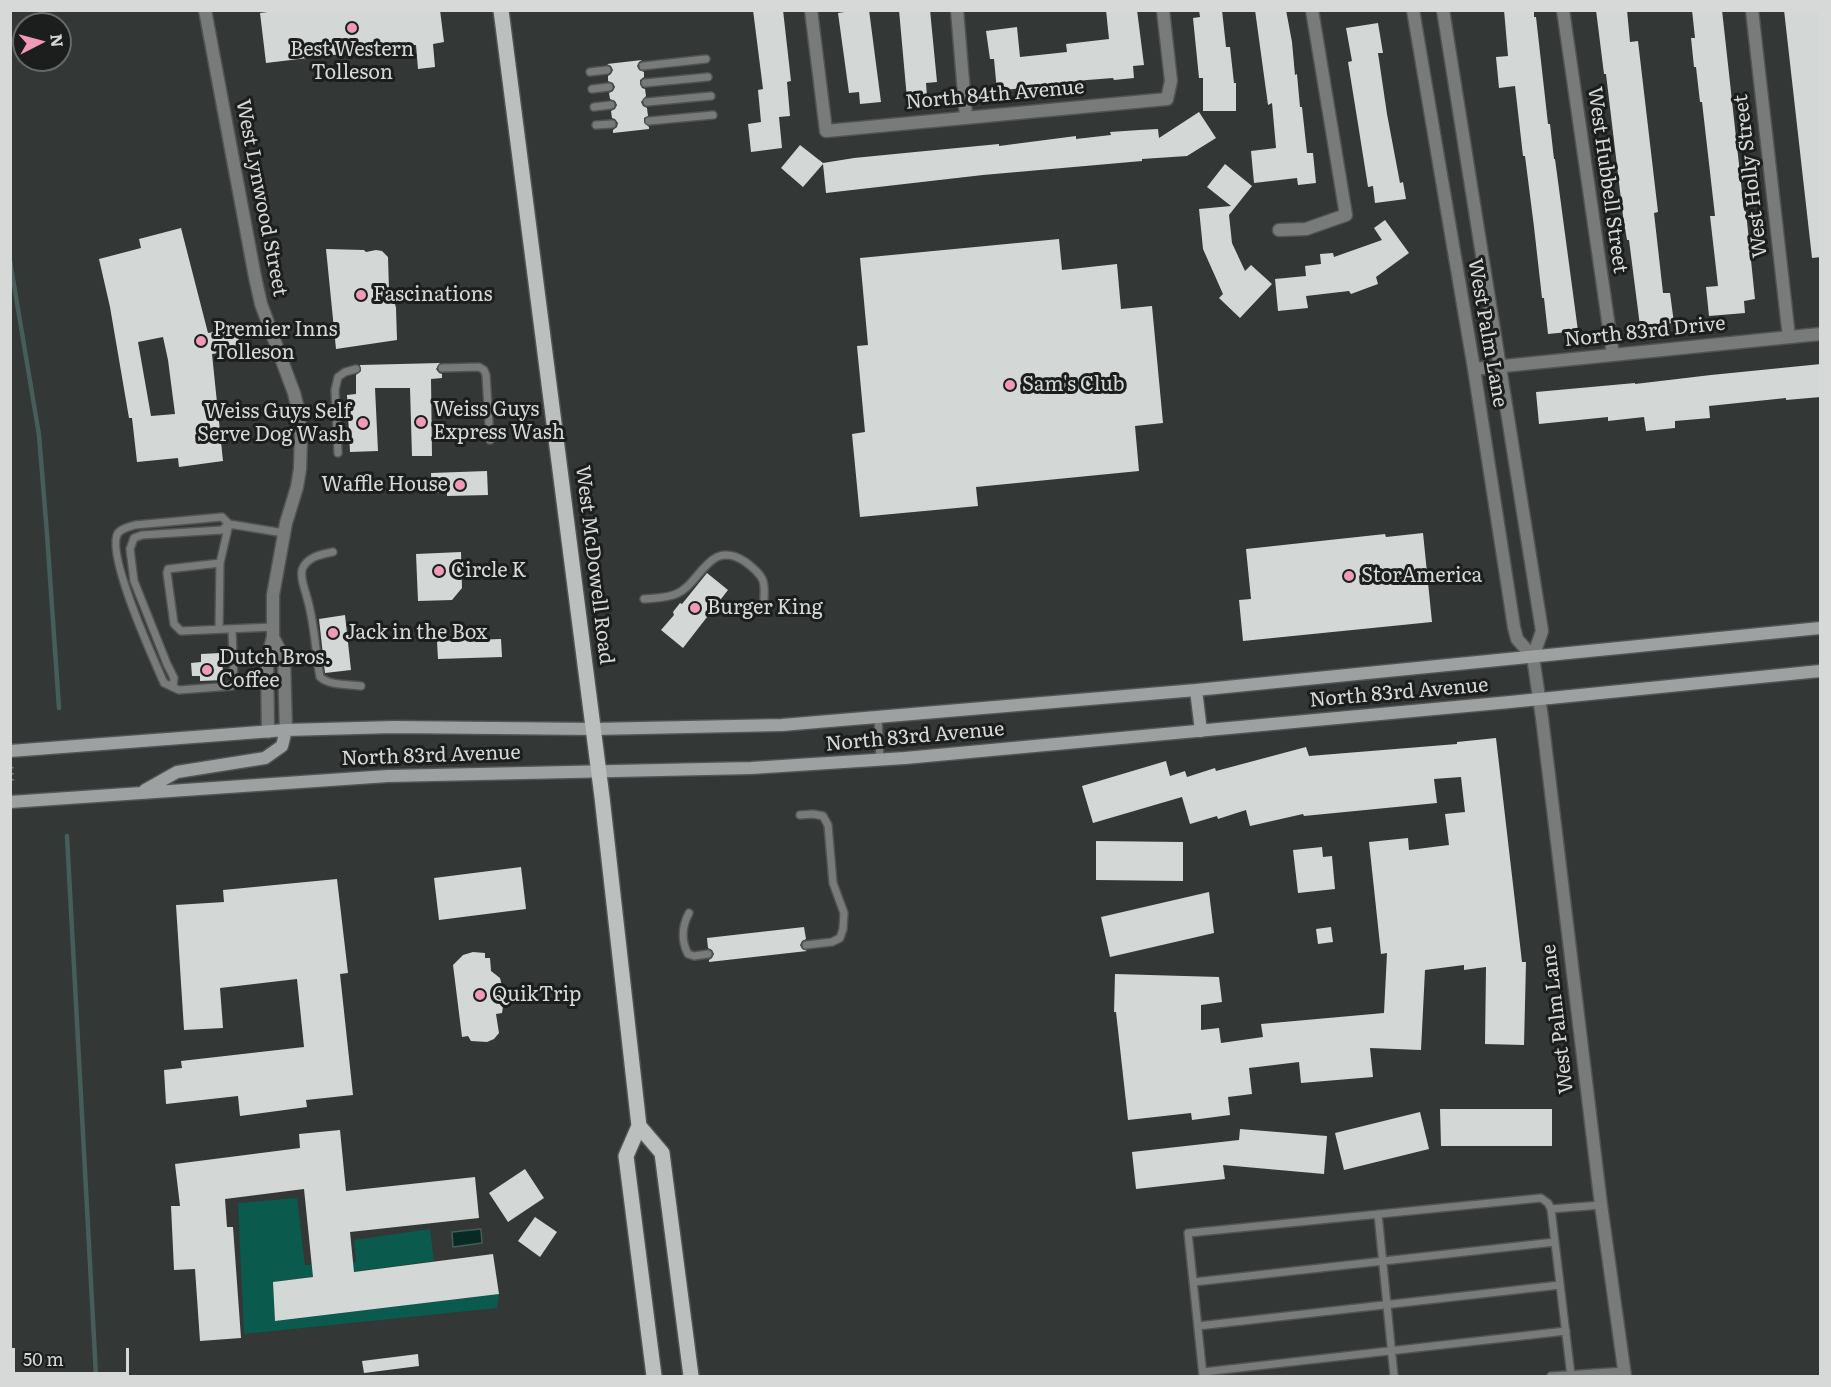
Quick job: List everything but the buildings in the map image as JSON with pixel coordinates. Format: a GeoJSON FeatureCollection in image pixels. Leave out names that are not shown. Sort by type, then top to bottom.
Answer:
{"type":"FeatureCollection","features":[{"type":"Feature","properties":{"kind":"main road","name":"West McDowell Road"},"geometry":{"type":"LineString","coordinates":[[501,10],[594,729],[639,1126],[626,1156],[654,1377]]}},
{"type":"Feature","properties":{"kind":"main road","name":"North 83rd Avenue"},"geometry":{"type":"LineString","coordinates":[[10,751],[286,730],[404,727],[594,729],[756,726],[878,718],[1196,690],[1821,628]]}},
{"type":"Feature","properties":{"kind":"main road","name":"North 83rd Avenue"},"geometry":{"type":"LineString","coordinates":[[10,802],[388,776],[751,768],[880,760],[1821,671]]}},
{"type":"Feature","properties":{"kind":"main road"},"geometry":{"type":"LineString","coordinates":[[1196,690],[1201,731]]}},
{"type":"Feature","properties":{"kind":"main road"},"geometry":{"type":"LineString","coordinates":[[142,792],[177,772],[265,758],[282,746],[286,730]]}},
{"type":"Feature","properties":{"kind":"main road"},"geometry":{"type":"LineString","coordinates":[[639,1126],[662,1153],[691,1377]]}},
{"type":"Feature","properties":{"kind":"street","name":"West Lynwood Street"},"geometry":{"type":"LineString","coordinates":[[205,10],[261,304],[298,409],[301,437],[300,469],[284,533],[273,595],[273,632],[267,659],[268,732]]}},
{"type":"Feature","properties":{"kind":"street","name":"North 84th Avenue"},"geometry":{"type":"LineString","coordinates":[[811,10],[826,131],[1167,99],[1171,81],[1163,10]]}},
{"type":"Feature","properties":{"kind":"street"},"geometry":{"type":"LineString","coordinates":[[957,10],[966,117]]}},
{"type":"Feature","properties":{"kind":"street"},"geometry":{"type":"LineString","coordinates":[[1279,230],[1306,229],[1346,215],[1312,10]]}},
{"type":"Feature","properties":{"kind":"street","name":"West Palm Lane"},"geometry":{"type":"LineString","coordinates":[[1413,10],[1474,369],[1516,639],[1533,657]]}},
{"type":"Feature","properties":{"kind":"street","name":"West Palm Lane"},"geometry":{"type":"LineString","coordinates":[[1443,10],[1542,631],[1533,657],[1601,1205],[1625,1374]]}},
{"type":"Feature","properties":{"kind":"street","name":"West Hubbell Street"},"geometry":{"type":"LineString","coordinates":[[1563,10],[1613,355]]}},
{"type":"Feature","properties":{"kind":"street","name":"West Holly Street"},"geometry":{"type":"LineString","coordinates":[[1752,10],[1789,337]]}},
{"type":"Feature","properties":{"kind":"street","name":"North 83rd Drive"},"geometry":{"type":"LineString","coordinates":[[1474,369],[1821,334]]}},
{"type":"Feature","properties":{"kind":"street","name":"West Lynwood Street"},"geometry":{"type":"LineString","coordinates":[[273,632],[284,659],[286,730]]}},
{"type":"Feature","properties":{"kind":"lane"},"geometry":{"type":"LineString","coordinates":[[643,66],[706,59]]}},
{"type":"Feature","properties":{"kind":"lane"},"geometry":{"type":"LineString","coordinates":[[590,72],[607,70]]}},
{"type":"Feature","properties":{"kind":"lane"},"geometry":{"type":"LineString","coordinates":[[645,84],[708,77]]}},
{"type":"Feature","properties":{"kind":"lane"},"geometry":{"type":"LineString","coordinates":[[592,89],[609,87]]}},
{"type":"Feature","properties":{"kind":"lane"},"geometry":{"type":"LineString","coordinates":[[647,102],[711,96]]}},
{"type":"Feature","properties":{"kind":"lane"},"geometry":{"type":"LineString","coordinates":[[594,107],[611,105]]}},
{"type":"Feature","properties":{"kind":"lane"},"geometry":{"type":"LineString","coordinates":[[649,121],[712,115]]}},
{"type":"Feature","properties":{"kind":"lane"},"geometry":{"type":"LineString","coordinates":[[596,125],[612,124]]}},
{"type":"Feature","properties":{"kind":"lane"},"geometry":{"type":"LineString","coordinates":[[442,368],[479,367],[484,370],[490,440]]}},
{"type":"Feature","properties":{"kind":"lane"},"geometry":{"type":"LineString","coordinates":[[338,453],[335,390],[338,377],[356,369]]}},
{"type":"Feature","properties":{"kind":"lane"},"geometry":{"type":"LineString","coordinates":[[232,629],[234,684],[232,686],[179,690],[164,683],[125,587],[116,540],[118,533],[124,528],[135,525],[222,518],[229,524],[284,533]]}},
{"type":"Feature","properties":{"kind":"lane"},"geometry":{"type":"LineString","coordinates":[[219,629],[220,563],[229,524]]}},
{"type":"Feature","properties":{"kind":"lane"},"geometry":{"type":"LineString","coordinates":[[173,687],[174,678],[134,582],[129,556],[131,543],[134,538],[142,535],[222,530],[229,524]]}},
{"type":"Feature","properties":{"kind":"lane"},"geometry":{"type":"LineString","coordinates":[[333,552],[317,555],[302,569],[302,581],[314,627],[320,677],[324,681],[333,683],[361,686]]}},
{"type":"Feature","properties":{"kind":"lane"},"geometry":{"type":"LineString","coordinates":[[644,599],[675,595],[684,590],[711,560],[719,556],[736,556],[750,565],[763,581],[764,600]]}},
{"type":"Feature","properties":{"kind":"lane"},"geometry":{"type":"LineString","coordinates":[[220,563],[168,569],[166,573],[174,624],[178,630],[232,629],[273,632]]}},
{"type":"Feature","properties":{"kind":"lane"},"geometry":{"type":"LineString","coordinates":[[878,718],[880,760]]}},
{"type":"Feature","properties":{"kind":"lane"},"geometry":{"type":"LineString","coordinates":[[800,815],[823,816],[828,825],[833,883],[844,913],[840,939],[806,945]]}},
{"type":"Feature","properties":{"kind":"lane"},"geometry":{"type":"LineString","coordinates":[[689,913],[683,925],[685,948],[688,954],[694,956],[708,954]]}},
{"type":"Feature","properties":{"kind":"lane"},"geometry":{"type":"LineString","coordinates":[[1566,1330],[1392,1349],[1203,1374],[1188,1233],[1541,1198],[1548,1203],[1551,1209],[1566,1330],[1571,1376]]}},
{"type":"Feature","properties":{"kind":"lane"},"geometry":{"type":"LineString","coordinates":[[1551,1209],[1601,1205]]}},
{"type":"Feature","properties":{"kind":"lane"},"geometry":{"type":"LineString","coordinates":[[1378,1214],[1394,1377]]}},
{"type":"Feature","properties":{"kind":"lane"},"geometry":{"type":"LineString","coordinates":[[1194,1282],[1555,1242]]}},
{"type":"Feature","properties":{"kind":"lane"},"geometry":{"type":"LineString","coordinates":[[1198,1326],[1560,1285]]}},
{"type":"Feature","properties":{"kind":"lane"},"geometry":{"type":"LineString","coordinates":[[1551,1377],[1625,1374]]}},
{"type":"Feature","properties":{"kind":"path"},"geometry":{"type":"LineString","coordinates":[[12,767],[14,785]]}},
{"type":"Feature","properties":{"kind":"green space"},"geometry":{"type":"Polygon","coordinates":[[[297,1198],[305,1265],[356,1262],[354,1240],[430,1229],[434,1261],[273,1282],[275,1321],[499,1294],[497,1308],[244,1334],[238,1203],[297,1198]]]}},
{"type":"Feature","properties":{"kind":"shaded area"},"geometry":{"type":"Polygon","coordinates":[[[481,1229],[482,1243],[453,1247],[452,1232],[481,1229]]]}},
{"type":"Feature","properties":{"kind":"waterway"},"geometry":{"type":"LineString","coordinates":[[10,261],[39,435],[59,708]]}},
{"type":"Feature","properties":{"kind":"waterway"},"geometry":{"type":"LineString","coordinates":[[67,836],[96,1376]]}},
{"type":"Feature","properties":{"kind":"place","name":"Best Western Tolleson"},"geometry":{"type":"Point","coordinates":[352,28]}},
{"type":"Feature","properties":{"kind":"place","name":"Fascinations"},"geometry":{"type":"Point","coordinates":[361,295]}},
{"type":"Feature","properties":{"kind":"place","name":"Premier Inns Tolleson"},"geometry":{"type":"Point","coordinates":[201,341]}},
{"type":"Feature","properties":{"kind":"place","name":"Sam's Club"},"geometry":{"type":"Point","coordinates":[1010,385]}},
{"type":"Feature","properties":{"kind":"place","name":"Weiss Guys Express Wash"},"geometry":{"type":"Point","coordinates":[421,422]}},
{"type":"Feature","properties":{"kind":"place","name":"Weiss Guys Self Serve Dog Wash"},"geometry":{"type":"Point","coordinates":[363,423]}},
{"type":"Feature","properties":{"kind":"place","name":"Waffle House"},"geometry":{"type":"Point","coordinates":[460,485]}},
{"type":"Feature","properties":{"kind":"place","name":"Circle K"},"geometry":{"type":"Point","coordinates":[439,571]}},
{"type":"Feature","properties":{"kind":"place","name":"StorAmerica"},"geometry":{"type":"Point","coordinates":[1349,576]}},
{"type":"Feature","properties":{"kind":"place","name":"Burger King"},"geometry":{"type":"Point","coordinates":[695,608]}},
{"type":"Feature","properties":{"kind":"place","name":"Jack in the Box"},"geometry":{"type":"Point","coordinates":[333,633]}},
{"type":"Feature","properties":{"kind":"place","name":"Dutch Bros. Coffee"},"geometry":{"type":"Point","coordinates":[207,670]}},
{"type":"Feature","properties":{"kind":"place","name":"QuikTrip"},"geometry":{"type":"Point","coordinates":[480,995]}}]}
